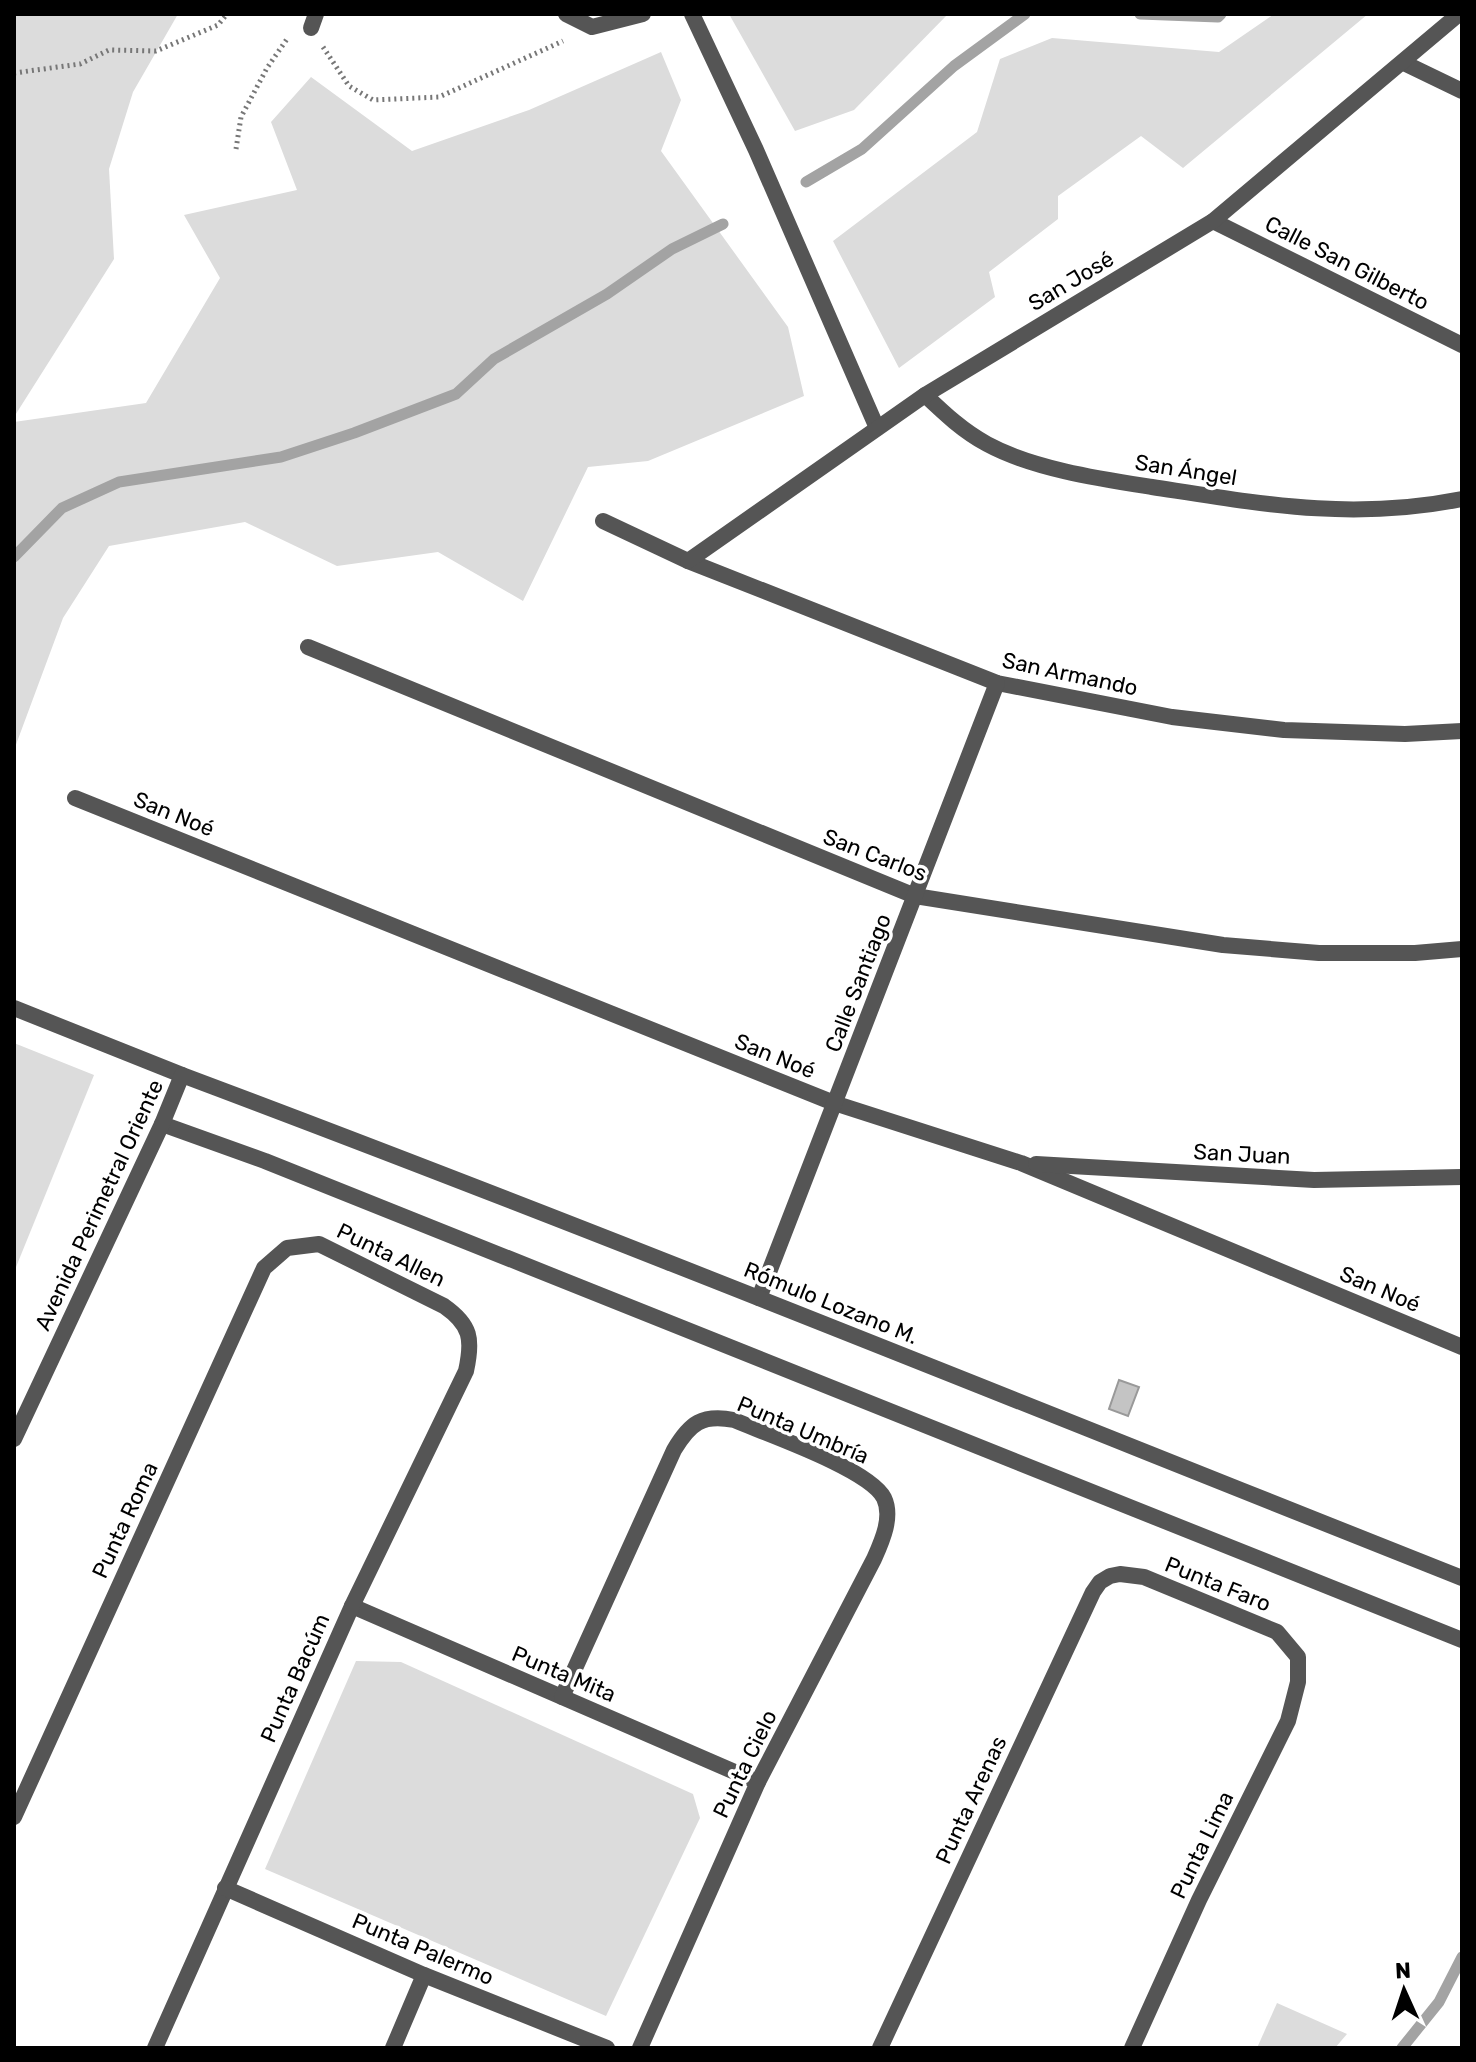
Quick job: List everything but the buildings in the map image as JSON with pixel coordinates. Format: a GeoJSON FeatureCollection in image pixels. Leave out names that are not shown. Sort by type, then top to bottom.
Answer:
{"type":"FeatureCollection","features":[{"type":"Feature","properties":{"kind":"street"},"geometry":{"type":"LineString","coordinates":[[566,14],[592,27],[643,14]]}},
{"type":"Feature","properties":{"kind":"street"},"geometry":{"type":"LineString","coordinates":[[692,14],[756,150],[877,428]]}},
{"type":"Feature","properties":{"kind":"street","name":"San José"},"geometry":{"type":"LineString","coordinates":[[688,561],[925,395],[1213,221],[1459,14]]}},
{"type":"Feature","properties":{"kind":"street"},"geometry":{"type":"LineString","coordinates":[[1404,63],[1462,91]]}},
{"type":"Feature","properties":{"kind":"street","name":"Calle San Gilberto"},"geometry":{"type":"LineString","coordinates":[[1213,221],[1462,345]]}},
{"type":"Feature","properties":{"kind":"street","name":"San Ángel"},"geometry":{"type":"LineString","coordinates":[[925,395],[953,423],[989,445],[1038,463],[1121,482],[1306,510],[1362,511],[1422,507],[1462,499]]}},
{"type":"Feature","properties":{"kind":"street","name":"San Armando"},"geometry":{"type":"LineString","coordinates":[[603,521],[688,561],[997,683],[1172,717],[1284,730],[1405,734],[1462,731]]}},
{"type":"Feature","properties":{"kind":"street","name":"San Carlos"},"geometry":{"type":"LineString","coordinates":[[308,647],[915,896],[1223,945],[1319,953],[1415,953],[1462,949]]}},
{"type":"Feature","properties":{"kind":"street","name":"Calle Santiago"},"geometry":{"type":"LineString","coordinates":[[759,1298],[997,683]]}},
{"type":"Feature","properties":{"kind":"street","name":"San Noé"},"geometry":{"type":"LineString","coordinates":[[75,798],[834,1103],[1021,1163],[1462,1347]]}},
{"type":"Feature","properties":{"kind":"street","name":"Rómulo Lozano M."},"geometry":{"type":"LineString","coordinates":[[14,1008],[759,1298],[1462,1578]]}},
{"type":"Feature","properties":{"kind":"street","name":"Avenida Perimetral Oriente"},"geometry":{"type":"LineString","coordinates":[[14,1439],[182,1075]]}},
{"type":"Feature","properties":{"kind":"street"},"geometry":{"type":"LineString","coordinates":[[162,1124],[265,1161],[1462,1640]]}},
{"type":"Feature","properties":{"kind":"street","name":"San Juan"},"geometry":{"type":"LineString","coordinates":[[1021,1163],[1314,1180],[1462,1177]]}},
{"type":"Feature","properties":{"kind":"street","name":"Punta Allen"},"geometry":{"type":"LineString","coordinates":[[287,1248],[319,1244],[444,1306],[459,1316],[467,1327]]}},
{"type":"Feature","properties":{"kind":"street","name":"Punta Roma"},"geometry":{"type":"LineString","coordinates":[[14,1817],[264,1268],[287,1248]]}},
{"type":"Feature","properties":{"kind":"street","name":"Punta Bacúm"},"geometry":{"type":"LineString","coordinates":[[155,2048],[352,1606],[466,1371],[471,1351],[467,1327]]}},
{"type":"Feature","properties":{"kind":"street","name":"Punta Umbría"},"geometry":{"type":"LineString","coordinates":[[562,1697],[674,1450],[685,1432],[696,1423],[720,1418],[734,1420],[847,1468],[875,1487],[885,1500]]}},
{"type":"Feature","properties":{"kind":"street","name":"Punta Cielo"},"geometry":{"type":"LineString","coordinates":[[640,2048],[758,1782],[884,1537],[887,1519],[885,1500]]}},
{"type":"Feature","properties":{"kind":"street","name":"Punta Faro"},"geometry":{"type":"LineString","coordinates":[[1110,1576],[1144,1577],[1232,1612],[1277,1632],[1298,1657]]}},
{"type":"Feature","properties":{"kind":"street","name":"Punta Arenas"},"geometry":{"type":"LineString","coordinates":[[880,2048],[1093,1592],[1100,1582],[1110,1576]]}},
{"type":"Feature","properties":{"kind":"street","name":"Punta Mita"},"geometry":{"type":"LineString","coordinates":[[352,1606],[758,1782]]}},
{"type":"Feature","properties":{"kind":"street","name":"Punta Lima"},"geometry":{"type":"LineString","coordinates":[[1132,2048],[1199,1900],[1288,1721],[1298,1682],[1298,1657]]}},
{"type":"Feature","properties":{"kind":"street","name":"Punta Palermo"},"geometry":{"type":"LineString","coordinates":[[225,1888],[424,1975],[607,2048]]}},
{"type":"Feature","properties":{"kind":"street"},"geometry":{"type":"LineString","coordinates":[[393,2048],[424,1975]]}},
{"type":"Feature","properties":{"kind":"path"},"geometry":{"type":"LineString","coordinates":[[14,73],[80,64],[109,50],[156,51],[218,25],[227,14]]}},
{"type":"Feature","properties":{"kind":"path"},"geometry":{"type":"LineString","coordinates":[[236,149],[241,117],[267,68],[309,20],[349,86],[373,100],[439,97],[592,27]]}},
{"type":"Feature","properties":{"kind":"shaded area"},"geometry":{"type":"Polygon","coordinates":[[[14,14],[178,14],[133,92],[109,169],[114,259],[14,417],[14,14]]]}},
{"type":"Feature","properties":{"kind":"shaded area"},"geometry":{"type":"Polygon","coordinates":[[[729,14],[948,14],[854,110],[795,131],[729,14]]]}},
{"type":"Feature","properties":{"kind":"shaded area"},"geometry":{"type":"Polygon","coordinates":[[[1274,14],[1368,14],[1183,168],[1141,136],[1058,196],[1058,219],[989,272],[995,297],[899,368],[833,241],[977,132],[1000,59],[1052,38],[1219,52],[1274,14]]]}},
{"type":"Feature","properties":{"kind":"shaded area"},"geometry":{"type":"Polygon","coordinates":[[[661,52],[681,100],[661,151],[788,327],[804,396],[648,461],[588,467],[523,601],[438,552],[337,566],[245,522],[109,546],[63,618],[14,750],[14,422],[146,403],[220,278],[184,215],[297,190],[271,122],[311,77],[412,151],[529,110],[661,52]]]}},
{"type":"Feature","properties":{"kind":"shaded area"},"geometry":{"type":"Polygon","coordinates":[[[14,1043],[94,1075],[14,1272],[14,1043]]]}},
{"type":"Feature","properties":{"kind":"shaded area"},"geometry":{"type":"Polygon","coordinates":[[[356,1661],[401,1662],[693,1794],[700,1818],[606,2016],[265,1869],[356,1661]]]}},
{"type":"Feature","properties":{"kind":"shaded area"},"geometry":{"type":"Polygon","coordinates":[[[1277,2003],[1347,2034],[1335,2048],[1257,2048],[1277,2003]]]}},
{"type":"Feature","properties":{"kind":"waterway"},"geometry":{"type":"LineString","coordinates":[[806,182],[862,149],[954,66],[1025,14]]}},
{"type":"Feature","properties":{"kind":"waterway"},"geometry":{"type":"LineString","coordinates":[[1140,14],[1218,17],[1221,14]]}},
{"type":"Feature","properties":{"kind":"waterway"},"geometry":{"type":"LineString","coordinates":[[14,557],[62,508],[119,482],[281,457],[456,394],[494,359],[607,294],[672,249],[723,224]]}},
{"type":"Feature","properties":{"kind":"waterway"},"geometry":{"type":"LineString","coordinates":[[1402,2048],[1439,2002],[1462,1957]]}}]}
